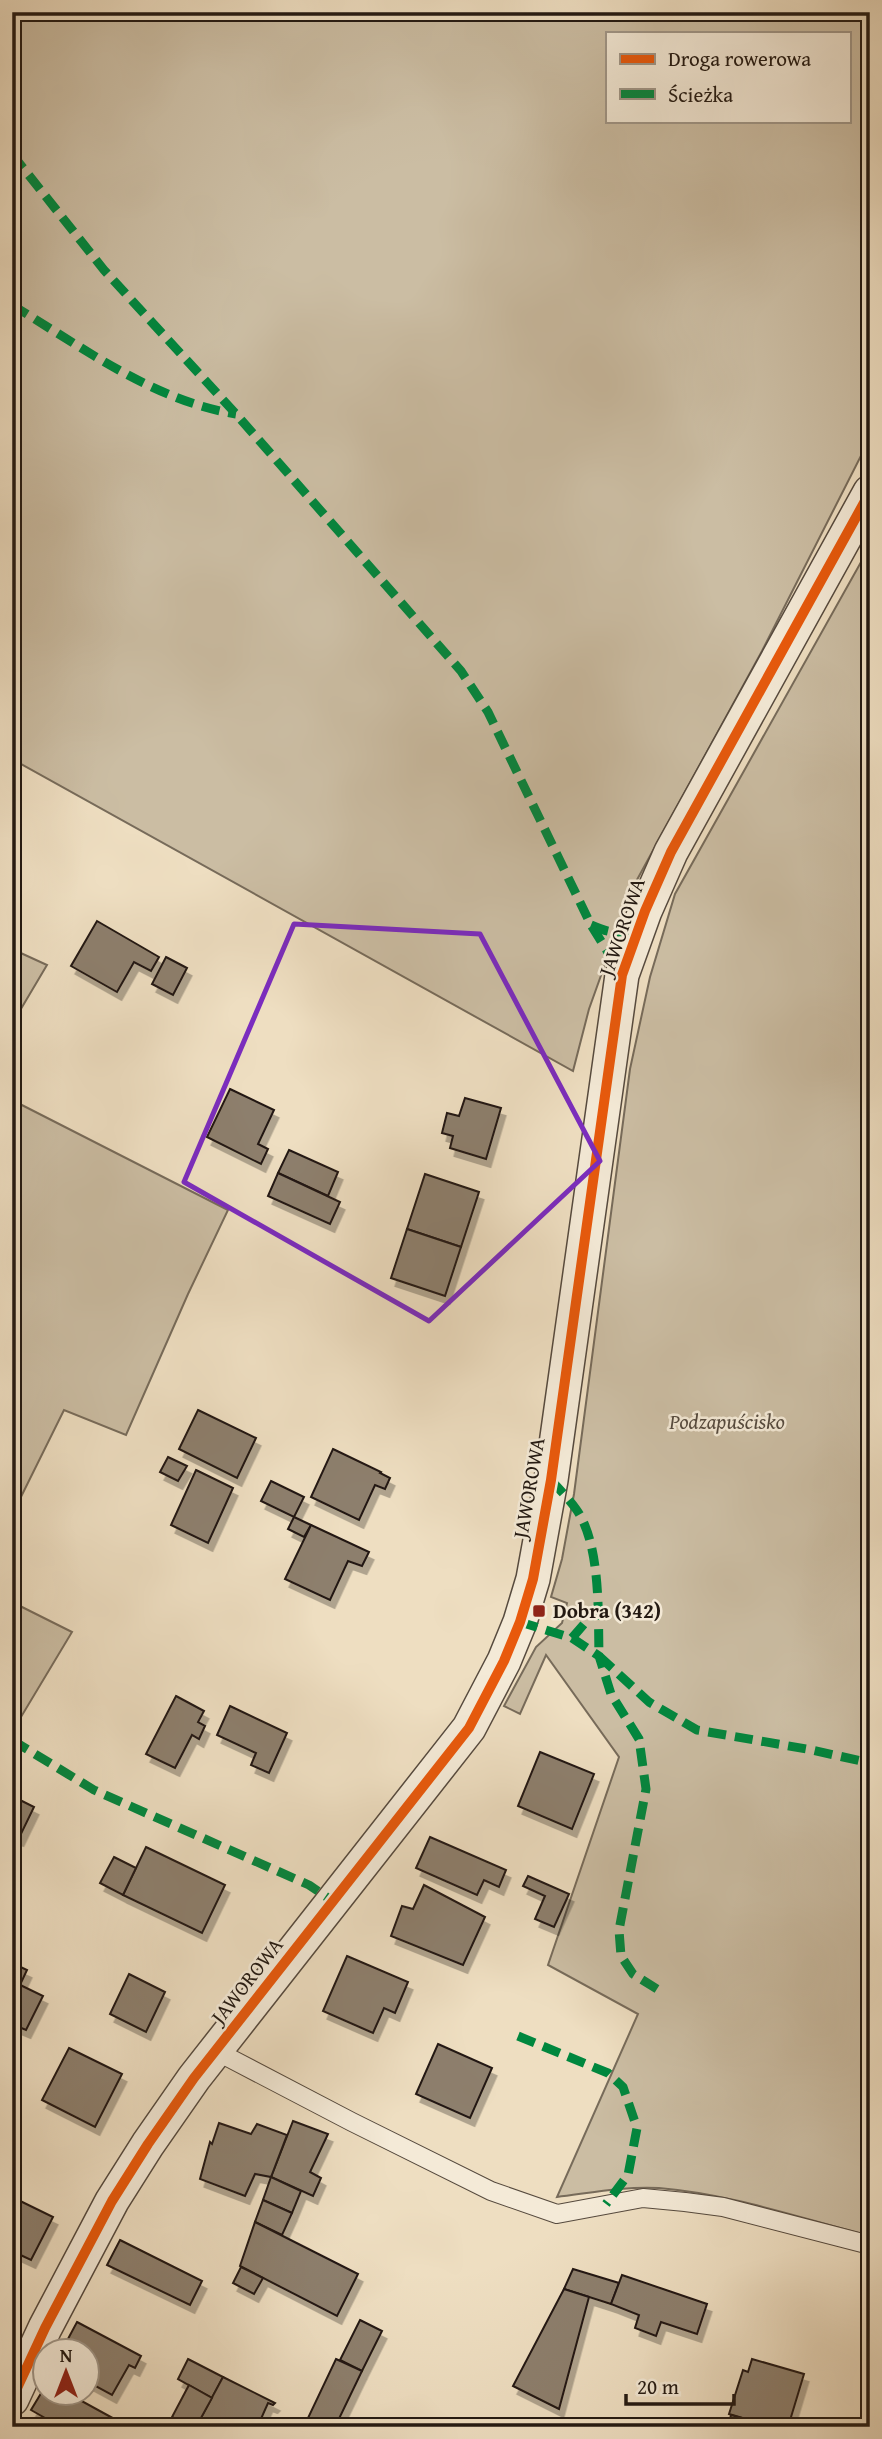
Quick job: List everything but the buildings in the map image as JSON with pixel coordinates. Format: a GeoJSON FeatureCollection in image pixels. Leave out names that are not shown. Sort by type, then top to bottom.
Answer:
{"type":"FeatureCollection","features":[{"type":"Feature","properties":{"kind":"street","name":"JAWOROWA"},"geometry":{"type":"LineString","coordinates":[[12,2399],[45,2328],[112,2201],[148,2144],[216,2051],[469,1727],[504,1661],[533,1579],[551,1480],[622,975],[645,911],[671,852],[870,492]]}},
{"type":"Feature","properties":{"kind":"lane"},"geometry":{"type":"LineString","coordinates":[[216,2051],[480,2185],[557,2214],[643,2198],[685,2202],[723,2207],[870,2245]]}},
{"type":"Feature","properties":{"kind":"highlighted area"},"geometry":{"type":"Polygon","coordinates":[[[294,924],[480,934],[600,1161],[429,1321],[184,1182],[294,924]]]}},
{"type":"Feature","properties":{"kind":"green space"},"geometry":{"type":"Polygon","coordinates":[[[12,12],[870,12],[870,438],[762,651],[632,889],[589,1009],[573,1071],[12,759],[12,12]]]}},
{"type":"Feature","properties":{"kind":"green space","name":"Podzapuścisko"},"geometry":{"type":"Polygon","coordinates":[[[870,546],[870,2236],[765,2208],[686,2191],[633,2188],[557,2197],[638,2014],[548,1965],[619,1757],[546,1655],[520,1714],[504,1706],[536,1647],[562,1623],[567,1603],[551,1597],[562,1559],[574,1494],[630,1069],[650,977],[675,894],[870,546]]]}},
{"type":"Feature","properties":{"kind":"green space"},"geometry":{"type":"Polygon","coordinates":[[[12,949],[47,965],[12,1024],[12,949]]]}},
{"type":"Feature","properties":{"kind":"green space"},"geometry":{"type":"Polygon","coordinates":[[[12,1100],[228,1210],[126,1435],[64,1410],[12,1515],[12,1100]]]}},
{"type":"Feature","properties":{"kind":"green space"},"geometry":{"type":"Polygon","coordinates":[[[12,1602],[72,1632],[12,1732],[12,1602]]]}},
{"type":"Feature","properties":{"kind":"marked path"},"geometry":{"type":"LineString","coordinates":[[12,154],[104,270],[236,414],[461,671],[488,712],[591,925],[622,975]]}},
{"type":"Feature","properties":{"kind":"marked path"},"geometry":{"type":"LineString","coordinates":[[12,305],[92,355],[148,385],[206,407],[236,414]]}},
{"type":"Feature","properties":{"kind":"marked path"},"geometry":{"type":"LineString","coordinates":[[591,925],[616,932],[640,925]]}},
{"type":"Feature","properties":{"kind":"marked path"},"geometry":{"type":"LineString","coordinates":[[551,1480],[576,1509],[590,1541],[598,1600],[599,1656],[649,1702],[697,1730],[870,1763]]}},
{"type":"Feature","properties":{"kind":"marked path"},"geometry":{"type":"LineString","coordinates":[[572,1638],[598,1608]]}},
{"type":"Feature","properties":{"kind":"marked path"},"geometry":{"type":"LineString","coordinates":[[520,1622],[572,1638],[599,1656],[611,1694],[639,1739],[646,1789],[619,1930],[621,1956],[633,1974],[657,1989]]}},
{"type":"Feature","properties":{"kind":"marked path"},"geometry":{"type":"LineString","coordinates":[[12,1740],[94,1790],[309,1885],[334,1902]]}},
{"type":"Feature","properties":{"kind":"marked path"},"geometry":{"type":"LineString","coordinates":[[518,2036],[608,2073],[623,2087],[637,2128],[628,2175],[606,2204]]}},
{"type":"Feature","properties":{"kind":"cycle path"},"geometry":{"type":"LineString","coordinates":[[12,2399],[45,2328],[112,2201],[148,2144],[194,2078],[469,1728],[504,1661],[533,1579],[551,1480],[622,975],[645,911],[671,852],[870,492]]}},
{"type":"Feature","properties":{"kind":"place","name":"Dobra (342)"},"geometry":{"type":"Point","coordinates":[539,1611]}}]}
